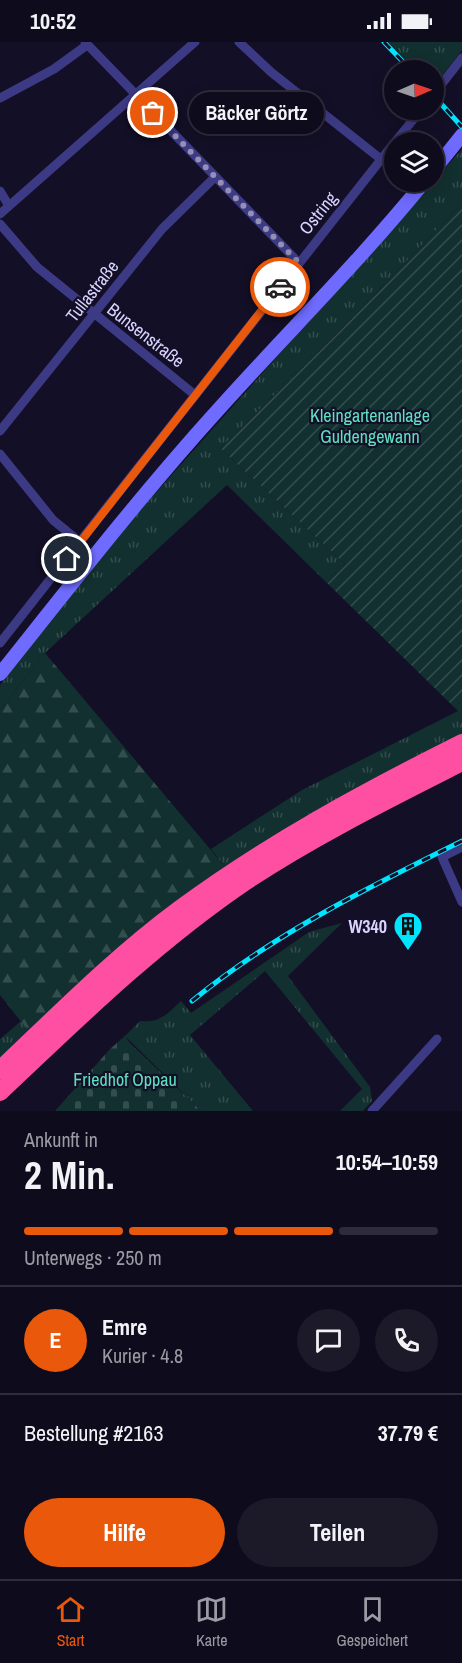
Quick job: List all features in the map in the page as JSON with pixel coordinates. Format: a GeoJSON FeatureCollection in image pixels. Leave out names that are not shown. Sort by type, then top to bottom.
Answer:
{"type":"FeatureCollection","features":[{"type":"Feature","properties":{"kind":"highway"},"geometry":{"type":"LineString","coordinates":[[0,1070],[118,960],[178,911],[236,869],[344,804],[462,743]]}},
{"type":"Feature","properties":{"kind":"highway"},"geometry":{"type":"LineString","coordinates":[[0,1092],[129,971],[187,924],[238,887],[309,843],[462,762]]}},
{"type":"Feature","properties":{"kind":"street"},"geometry":{"type":"LineString","coordinates":[[0,214],[195,42]]}},
{"type":"Feature","properties":{"kind":"street"},"geometry":{"type":"LineString","coordinates":[[239,42],[271,72],[382,160]]}},
{"type":"Feature","properties":{"kind":"street"},"geometry":{"type":"LineString","coordinates":[[0,98],[54,69],[86,43],[299,263]]}},
{"type":"Feature","properties":{"kind":"street"},"geometry":{"type":"LineString","coordinates":[[444,81],[462,58]]}},
{"type":"Feature","properties":{"kind":"street","name":"Ostring"},"geometry":{"type":"LineString","coordinates":[[404,132],[413,120]]}},
{"type":"Feature","properties":{"kind":"street"},"geometry":{"type":"LineString","coordinates":[[444,158],[460,138]]}},
{"type":"Feature","properties":{"kind":"street","name":"Ostring"},"geometry":{"type":"LineString","coordinates":[[0,643],[384,157]]}},
{"type":"Feature","properties":{"kind":"street","name":"Tullastraße"},"geometry":{"type":"LineString","coordinates":[[0,431],[162,229],[215,177]]}},
{"type":"Feature","properties":{"kind":"street"},"geometry":{"type":"LineString","coordinates":[[0,191],[9,206]]}},
{"type":"Feature","properties":{"kind":"street"},"geometry":{"type":"LineString","coordinates":[[0,674],[97,551],[217,411],[327,293],[415,192]]}},
{"type":"Feature","properties":{"kind":"street","name":"Bunsenstraße"},"geometry":{"type":"LineString","coordinates":[[0,224],[27,258],[93,315],[195,395]]}},
{"type":"Feature","properties":{"kind":"street"},"geometry":{"type":"LineString","coordinates":[[0,454],[53,520],[80,542]]}},
{"type":"Feature","properties":{"kind":"street"},"geometry":{"type":"LineString","coordinates":[[462,847],[442,857],[462,902]]}},
{"type":"Feature","properties":{"kind":"street"},"geometry":{"type":"LineString","coordinates":[[372,1111],[437,1039]]}},
{"type":"Feature","properties":{"kind":"green space"},"geometry":{"type":"Polygon","coordinates":[[[388,42],[462,42],[462,50],[444,73],[444,60],[405,60],[388,42]]]}},
{"type":"Feature","properties":{"kind":"green space"},"geometry":{"type":"Polygon","coordinates":[[[462,149],[462,203],[337,334],[220,448],[345,564],[327,583],[227,485],[45,653],[0,710],[0,685],[119,534],[424,192],[444,192],[444,169],[462,149]]]}},
{"type":"Feature","properties":{"kind":"green space","name":"Kleingartenanlage Guldengewann"},"geometry":{"type":"Polygon","coordinates":[[[462,203],[462,701],[454,707],[327,583],[345,564],[220,448],[337,334],[462,203]]]}},
{"type":"Feature","properties":{"kind":"green space"},"geometry":{"type":"Polygon","coordinates":[[[45,653],[226,868],[30,1033],[0,995],[0,710],[45,653]]]}},
{"type":"Feature","properties":{"kind":"green space"},"geometry":{"type":"Polygon","coordinates":[[[462,701],[462,737],[226,868],[211,849],[302,790],[458,711],[454,707],[462,701]]]}},
{"type":"Feature","properties":{"kind":"green space"},"geometry":{"type":"Polygon","coordinates":[[[342,923],[288,976],[370,1087],[372,1101],[363,1111],[340,1111],[362,1089],[265,971],[190,1035],[253,1111],[201,1111],[125,1036],[140,1021],[158,1019],[181,1001],[191,1013],[309,932],[342,923]]]}},
{"type":"Feature","properties":{"kind":"green space"},"geometry":{"type":"Polygon","coordinates":[[[21,1021],[30,1033],[0,1061],[0,1039],[21,1021]]]}},
{"type":"Feature","properties":{"kind":"green space","name":"Friedhof Oppau"},"geometry":{"type":"Polygon","coordinates":[[[125,1036],[201,1111],[55,1111],[110,1049],[125,1036]]]}},
{"type":"Feature","properties":{"kind":"railway"},"geometry":{"type":"LineString","coordinates":[[384,42],[401,60]]}},
{"type":"Feature","properties":{"kind":"railway"},"geometry":{"type":"LineString","coordinates":[[444,107],[462,127]]}},
{"type":"Feature","properties":{"kind":"railway"},"geometry":{"type":"LineString","coordinates":[[192,1001],[255,954],[288,933],[391,876],[462,841]]}},
{"type":"Feature","properties":{"kind":"way so far"},"geometry":{"type":"LineString","coordinates":[[153,113],[299,263],[280,287]]}},
{"type":"Feature","properties":{"kind":"place","name":"Bäcker Görtz"},"geometry":{"type":"Point","coordinates":[153,113]}},
{"type":"Feature","properties":{"kind":"place","name":"W340"},"geometry":{"type":"Point","coordinates":[408,952]}},
{"type":"Feature","properties":{"kind":"route"},"geometry":{"type":"LineString","coordinates":[[67,559],[280,287]]}}]}
